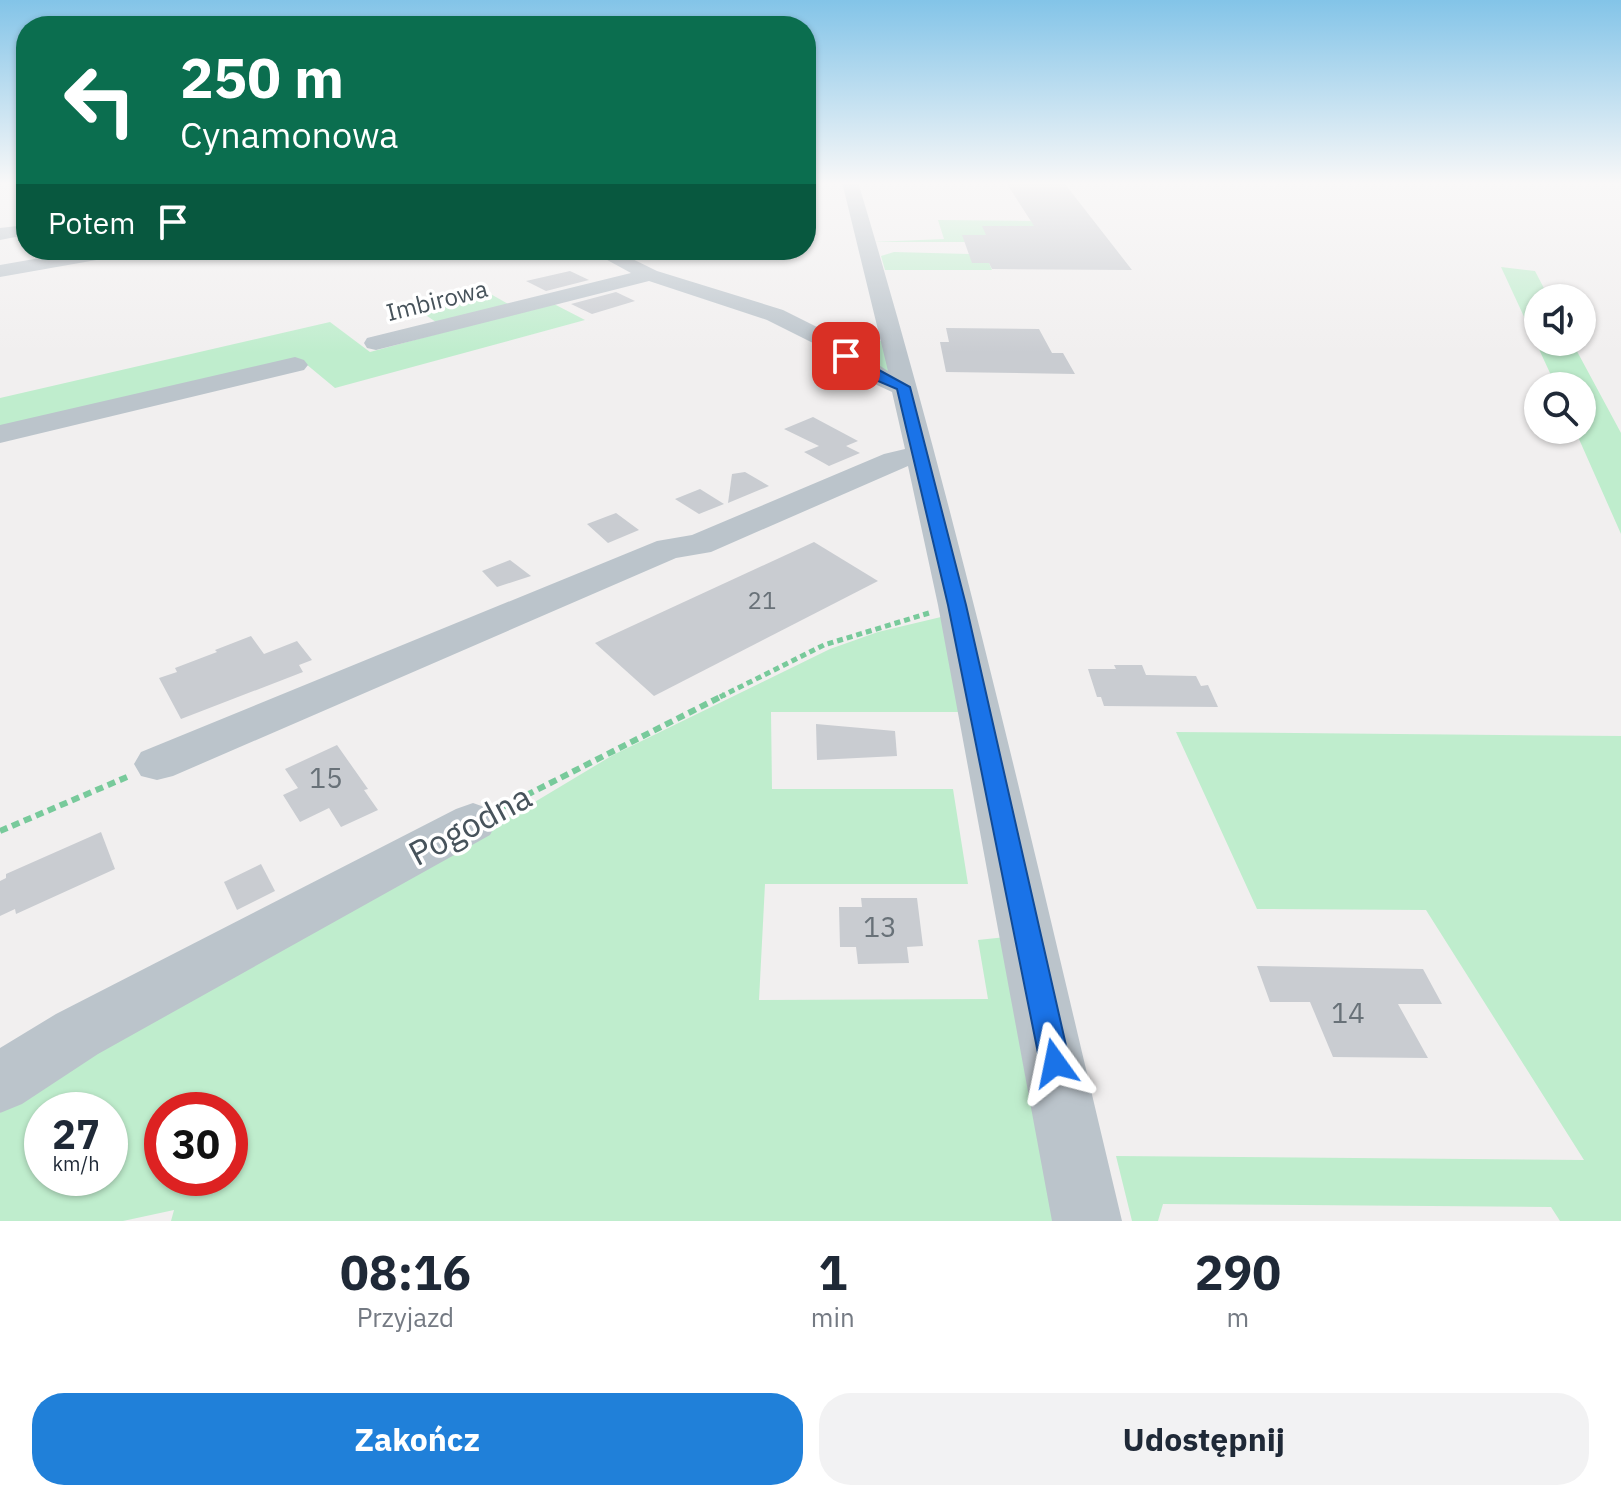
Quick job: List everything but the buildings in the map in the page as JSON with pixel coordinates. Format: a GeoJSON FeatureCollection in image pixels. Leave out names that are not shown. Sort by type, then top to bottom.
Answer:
{"type":"FeatureCollection","features":[{"type":"Feature","properties":{"kind":"street"},"geometry":{"type":"LineString","coordinates":[[865,239],[957,605],[1087,1221]]}},
{"type":"Feature","properties":{"kind":"street"},"geometry":{"type":"LineString","coordinates":[[0,271],[62,260]]}},
{"type":"Feature","properties":{"kind":"street"},"geometry":{"type":"LineString","coordinates":[[619,260],[650,275],[787,321],[821,338],[871,373],[903,387]]}},
{"type":"Feature","properties":{"kind":"street","name":"Imbirowa"},"geometry":{"type":"LineString","coordinates":[[376,343],[650,275]]}},
{"type":"Feature","properties":{"kind":"street"},"geometry":{"type":"LineString","coordinates":[[0,434],[295,365]]}},
{"type":"Feature","properties":{"kind":"street"},"geometry":{"type":"LineString","coordinates":[[157,764],[669,548],[699,545],[895,460],[921,454]]}},
{"type":"Feature","properties":{"kind":"street","name":"Pogodna"},"geometry":{"type":"LineString","coordinates":[[0,1083],[77,1034],[473,822]]}},
{"type":"Feature","properties":{"kind":"path","name":"Pogodna"},"geometry":{"type":"LineString","coordinates":[[473,822],[824,645],[957,605]]}},
{"type":"Feature","properties":{"kind":"path"},"geometry":{"type":"LineString","coordinates":[[0,831],[157,764]]}},
{"type":"Feature","properties":{"kind":"green space"},"geometry":{"type":"Polygon","coordinates":[[[964,239],[965,242],[873,242],[964,239]]]}},
{"type":"Feature","properties":{"kind":"green space"},"geometry":{"type":"Polygon","coordinates":[[[894,252],[969,254],[989,263],[992,270],[885,270],[881,256],[894,252]]]}},
{"type":"Feature","properties":{"kind":"green space"},"geometry":{"type":"Polygon","coordinates":[[[1501,267],[1535,271],[1542,284],[1524,284],[1524,317],[1501,267]]]}},
{"type":"Feature","properties":{"kind":"green space"},"geometry":{"type":"Polygon","coordinates":[[[480,288],[512,306],[439,324],[409,304],[480,288]]]}},
{"type":"Feature","properties":{"kind":"green space"},"geometry":{"type":"Polygon","coordinates":[[[552,303],[585,320],[335,388],[300,359],[0,430],[0,398],[330,322],[370,352],[552,303]]]}},
{"type":"Feature","properties":{"kind":"green space"},"geometry":{"type":"Polygon","coordinates":[[[829,341],[884,341],[892,375],[829,341]]]}},
{"type":"Feature","properties":{"kind":"green space"},"geometry":{"type":"Polygon","coordinates":[[[1542,356],[1580,356],[1588,372],[1550,372],[1542,356]]]}},
{"type":"Feature","properties":{"kind":"green space"},"geometry":{"type":"Polygon","coordinates":[[[1596,387],[1621,433],[1621,534],[1581,444],[1596,444],[1596,387]]]}},
{"type":"Feature","properties":{"kind":"green space"},"geometry":{"type":"Polygon","coordinates":[[[941,617],[969,712],[771,712],[772,789],[953,789],[968,884],[765,884],[759,1000],[988,999],[978,940],[1006,937],[1058,1221],[171,1221],[174,1210],[123,1221],[0,1221],[0,1113],[21,1094],[24,1092],[24,1196],[128,1196],[128,1092],[25,1092],[488,830],[613,755],[830,649],[878,632],[941,617]]]}},
{"type":"Feature","properties":{"kind":"green space"},"geometry":{"type":"Polygon","coordinates":[[[1176,732],[1621,736],[1621,1221],[1560,1221],[1551,1207],[1163,1204],[1158,1221],[1132,1221],[1116,1156],[1584,1160],[1426,910],[1257,909],[1176,732]]]}},
{"type":"Feature","properties":{"kind":"route"},"geometry":{"type":"LineString","coordinates":[[846,356],[871,373],[903,387],[957,605],[1055,1063]]}}]}
